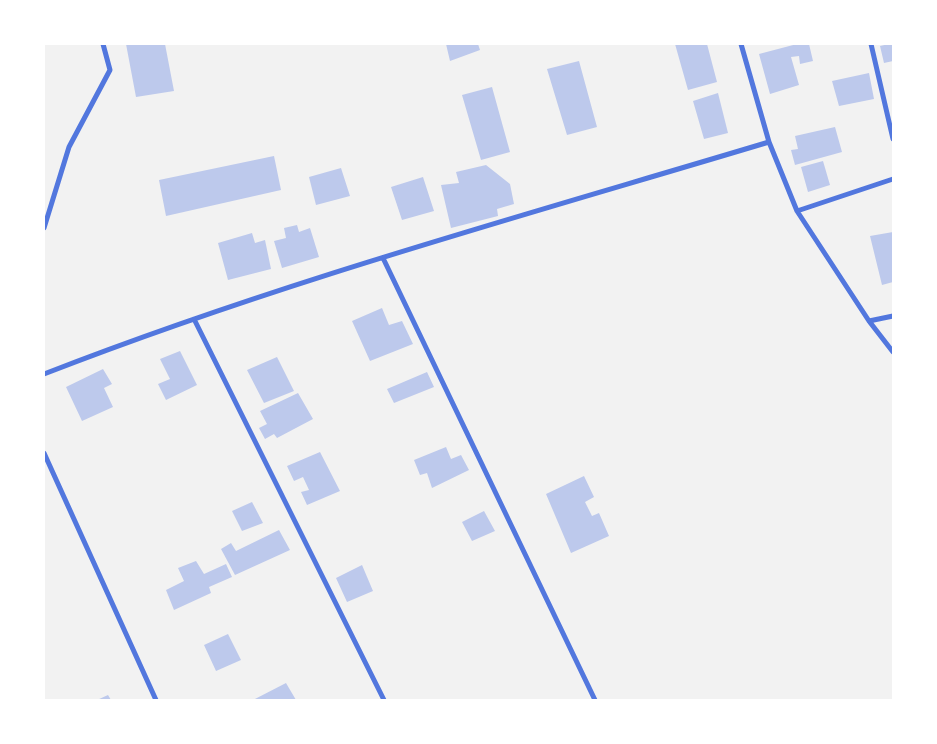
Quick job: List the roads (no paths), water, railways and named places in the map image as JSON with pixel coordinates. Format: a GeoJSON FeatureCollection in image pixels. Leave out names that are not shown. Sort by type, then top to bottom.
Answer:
{"type":"FeatureCollection","features":[{"type":"Feature","properties":{"kind":"street"},"geometry":{"type":"LineString","coordinates":[[44,228],[68,147],[110,70],[103,44]]}},
{"type":"Feature","properties":{"kind":"street"},"geometry":{"type":"LineString","coordinates":[[741,44],[769,142],[797,211],[869,321],[893,352]]}},
{"type":"Feature","properties":{"kind":"street"},"geometry":{"type":"LineString","coordinates":[[871,44],[893,139]]}},
{"type":"Feature","properties":{"kind":"street"},"geometry":{"type":"LineString","coordinates":[[44,374],[132,340],[383,258],[769,142]]}},
{"type":"Feature","properties":{"kind":"street"},"geometry":{"type":"LineString","coordinates":[[797,211],[893,179]]}},
{"type":"Feature","properties":{"kind":"street"},"geometry":{"type":"LineString","coordinates":[[383,258],[595,700]]}},
{"type":"Feature","properties":{"kind":"street"},"geometry":{"type":"LineString","coordinates":[[869,321],[893,316]]}},
{"type":"Feature","properties":{"kind":"street"},"geometry":{"type":"LineString","coordinates":[[194,319],[384,700]]}},
{"type":"Feature","properties":{"kind":"street"},"geometry":{"type":"LineString","coordinates":[[44,453],[156,700]]}}]}
